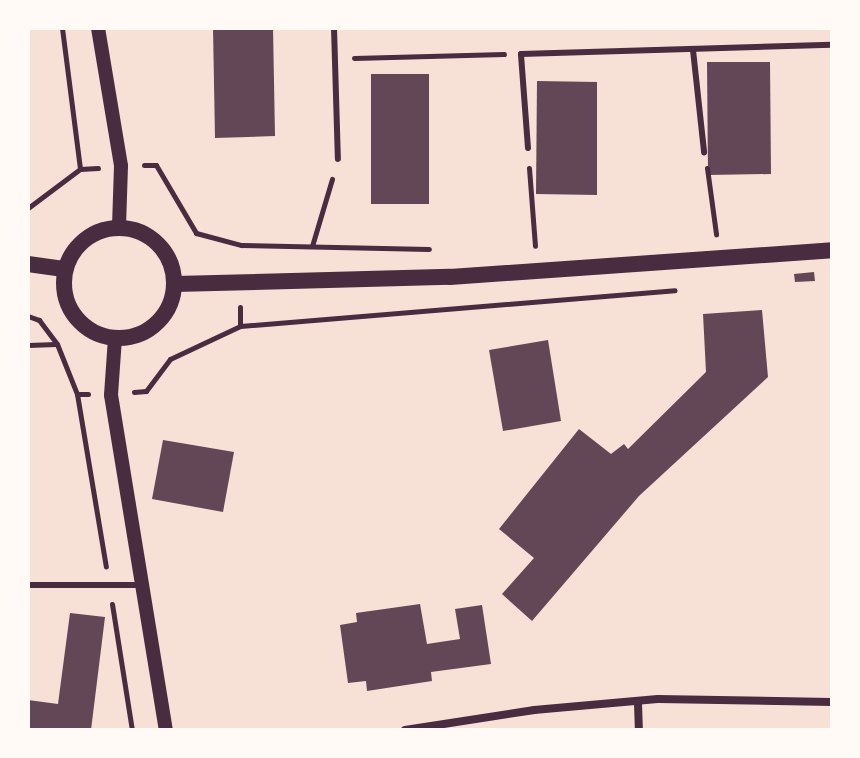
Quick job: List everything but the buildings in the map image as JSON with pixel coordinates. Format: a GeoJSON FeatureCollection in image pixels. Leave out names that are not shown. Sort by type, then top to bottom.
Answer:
{"type":"FeatureCollection","features":[{"type":"Feature","properties":{"kind":"main road"},"geometry":{"type":"LineString","coordinates":[[119,227],[156,241],[171,262],[175,284],[166,313],[155,323],[143,333],[115,338],[91,332],[71,312],[64,269],[87,236],[119,227]]}},
{"type":"Feature","properties":{"kind":"main road"},"geometry":{"type":"LineString","coordinates":[[175,284],[450,277],[661,266],[832,250]]}},
{"type":"Feature","properties":{"kind":"main road"},"geometry":{"type":"LineString","coordinates":[[28,264],[64,269]]}},
{"type":"Feature","properties":{"kind":"street"},"geometry":{"type":"LineString","coordinates":[[98,28],[121,166],[119,227]]}},
{"type":"Feature","properties":{"kind":"street"},"geometry":{"type":"LineString","coordinates":[[115,338],[111,395],[166,730]]}},
{"type":"Feature","properties":{"kind":"street"},"geometry":{"type":"LineString","coordinates":[[405,730],[534,710],[638,704],[658,699],[832,702]]}},
{"type":"Feature","properties":{"kind":"street"},"geometry":{"type":"LineString","coordinates":[[638,704],[639,730]]}},
{"type":"Feature","properties":{"kind":"lane"},"geometry":{"type":"LineString","coordinates":[[334,28],[338,159]]}},
{"type":"Feature","properties":{"kind":"lane"},"geometry":{"type":"LineString","coordinates":[[528,148],[521,54],[832,45]]}},
{"type":"Feature","properties":{"kind":"lane"},"geometry":{"type":"LineString","coordinates":[[693,50],[704,152]]}},
{"type":"Feature","properties":{"kind":"lane"},"geometry":{"type":"LineString","coordinates":[[28,585],[142,585]]}},
{"type":"Feature","properties":{"kind":"path"},"geometry":{"type":"LineString","coordinates":[[28,208],[80,169],[62,28]]}},
{"type":"Feature","properties":{"kind":"path"},"geometry":{"type":"LineString","coordinates":[[334,59],[521,54]]}},
{"type":"Feature","properties":{"kind":"path"},"geometry":{"type":"LineString","coordinates":[[528,148],[535,251]]}},
{"type":"Feature","properties":{"kind":"path"},"geometry":{"type":"LineString","coordinates":[[704,152],[717,244]]}},
{"type":"Feature","properties":{"kind":"path"},"geometry":{"type":"LineString","coordinates":[[312,246],[338,159]]}},
{"type":"Feature","properties":{"kind":"path"},"geometry":{"type":"LineString","coordinates":[[121,166],[156,165],[196,233],[241,245]]}},
{"type":"Feature","properties":{"kind":"path"},"geometry":{"type":"LineString","coordinates":[[240,326],[684,289]]}},
{"type":"Feature","properties":{"kind":"path"},"geometry":{"type":"LineString","coordinates":[[28,345],[57,344]]}}]}
